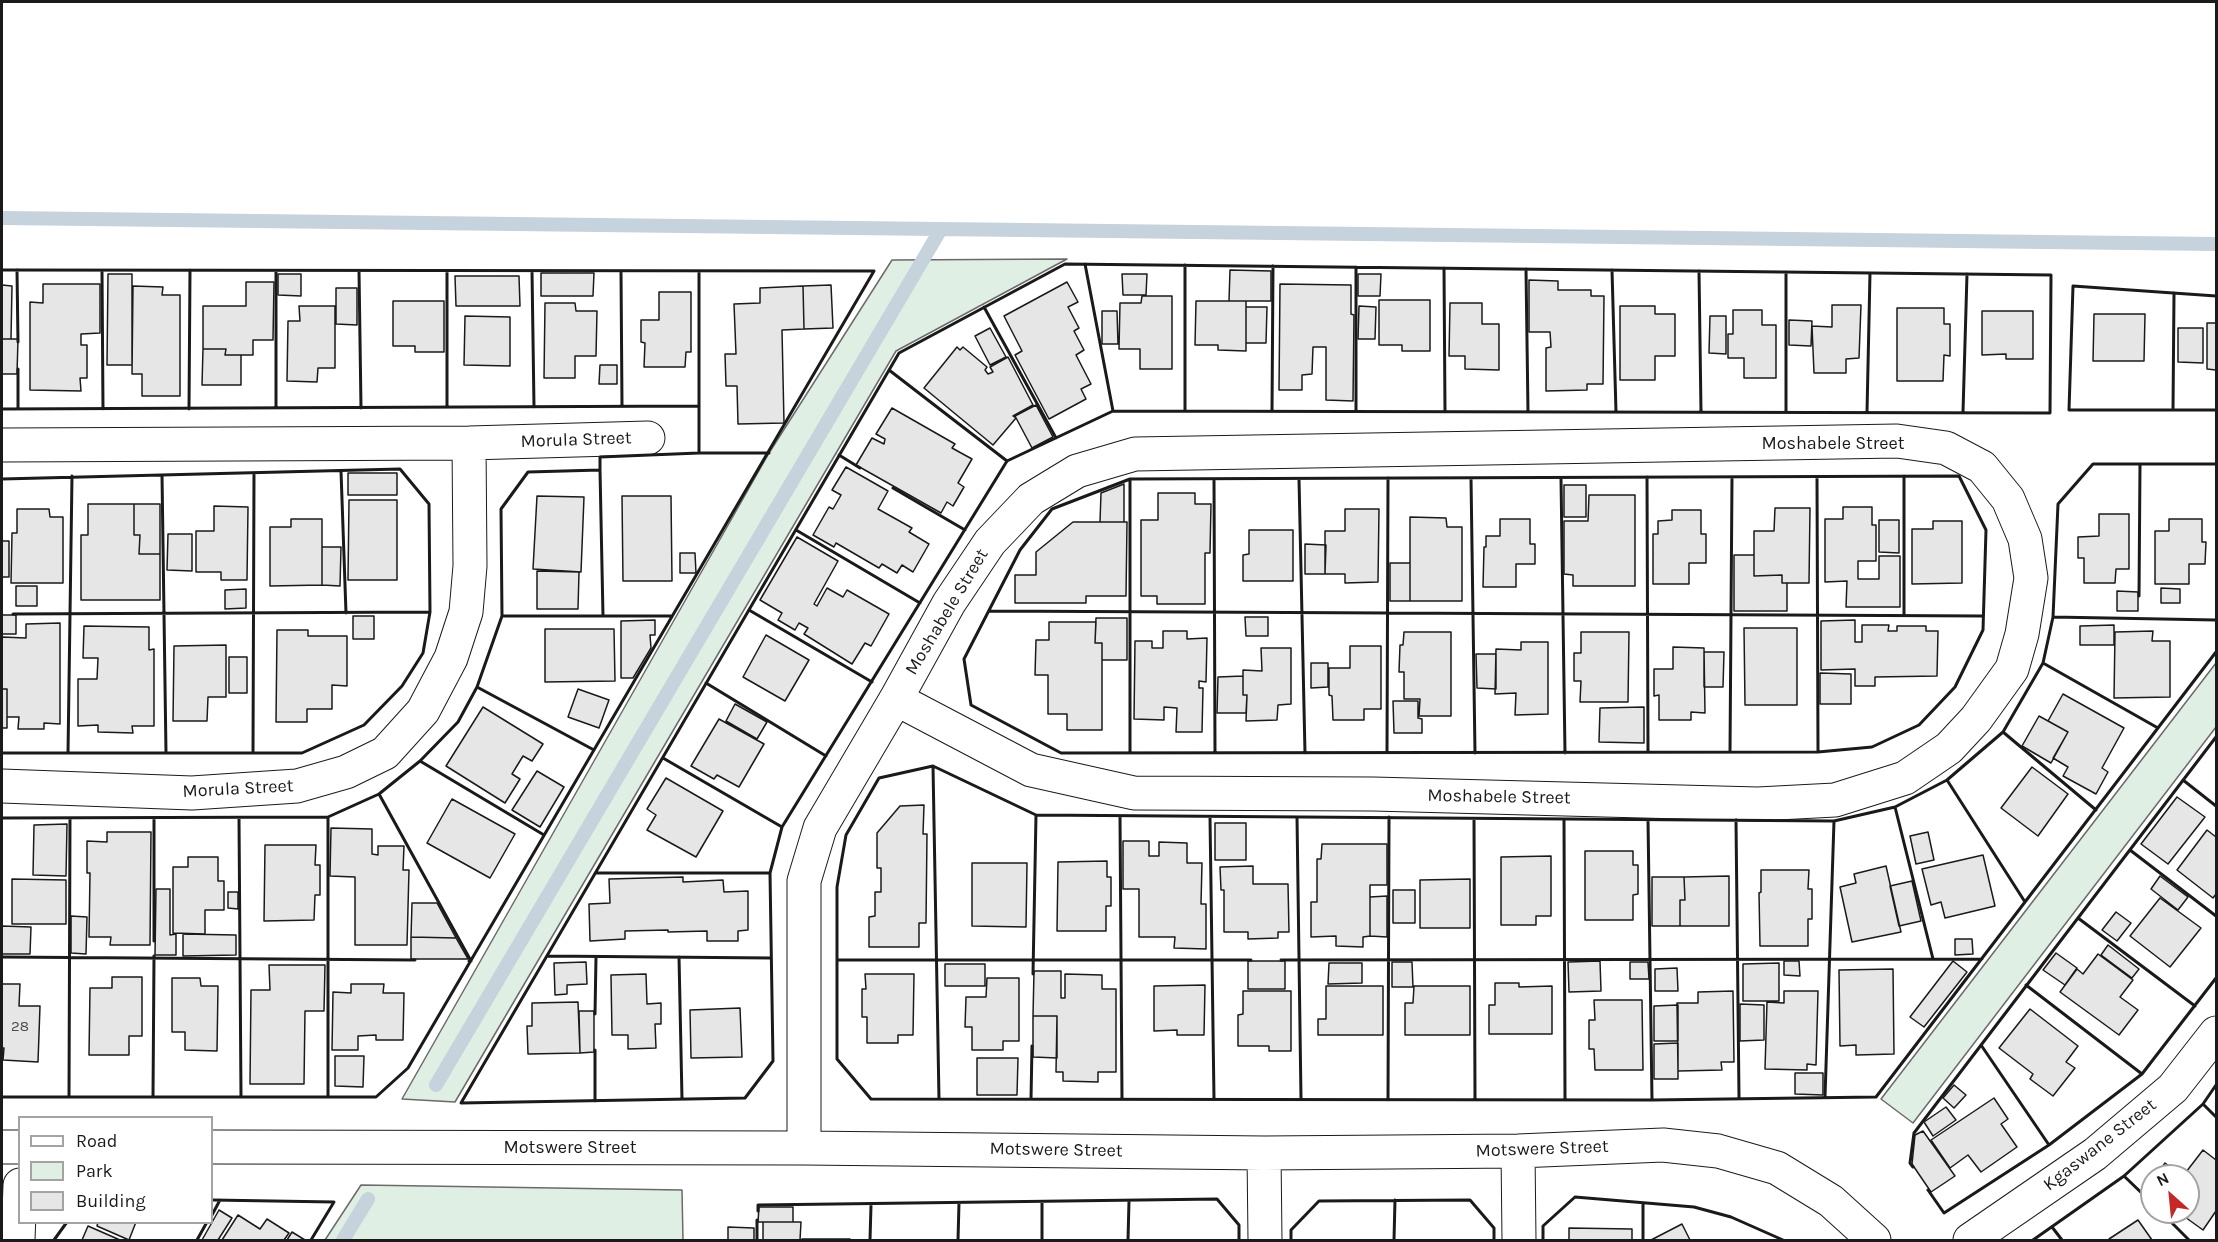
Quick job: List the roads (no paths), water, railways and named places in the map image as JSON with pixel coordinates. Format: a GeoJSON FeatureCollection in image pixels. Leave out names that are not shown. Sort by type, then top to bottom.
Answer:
{"type":"FeatureCollection","features":[{"type":"Feature","properties":{"kind":"street","name":"Morula Street"},"geometry":{"type":"LineString","coordinates":[[2,445],[469,443],[648,438]]}},
{"type":"Feature","properties":{"kind":"street","name":"Moshabele Street"},"geometry":{"type":"LineString","coordinates":[[804,1148],[804,881],[820,828],[949,603],[990,542],[1031,499],[1077,471],[1135,454],[1898,441],[1946,448],[1982,467],[2008,499],[2025,539],[2031,578],[2022,634],[2012,669],[1976,719],[1949,748],[1905,778],[1835,800],[1758,804],[1373,794],[1134,793],[1031,770],[896,699]]}},
{"type":"Feature","properties":{"kind":"street","name":"Morula Street"},"geometry":{"type":"LineString","coordinates":[[2,786],[192,793],[297,786],[346,772],[385,753],[423,711],[451,658],[466,612],[470,566],[469,443]]}},
{"type":"Feature","properties":{"kind":"street","name":"Kgaswane Street"},"geometry":{"type":"LineString","coordinates":[[1970,1240],[2095,1154],[2173,1088],[2217,1033]]}},
{"type":"Feature","properties":{"kind":"street","name":"Motswere Street"},"geometry":{"type":"LineString","coordinates":[[213,1148],[804,1148],[1264,1153],[1518,1151],[1663,1145],[1718,1151],[1777,1168],[1831,1201],[1874,1240]]}},
{"type":"Feature","properties":{"kind":"street"},"geometry":{"type":"LineString","coordinates":[[2,1147],[18,1147]]}},
{"type":"Feature","properties":{"kind":"street"},"geometry":{"type":"LineString","coordinates":[[1518,1151],[1519,1240]]}},
{"type":"Feature","properties":{"kind":"street"},"geometry":{"type":"LineString","coordinates":[[1264,1153],[1265,1240]]}},
{"type":"Feature","properties":{"kind":"street"},"geometry":{"type":"LineString","coordinates":[[18,1240],[19,1224]]}},
{"type":"Feature","properties":{"kind":"waterway"},"geometry":{"type":"LineString","coordinates":[[2,218],[2216,244]]}},
{"type":"Feature","properties":{"kind":"waterway"},"geometry":{"type":"LineString","coordinates":[[436,1085],[941,229]]}},
{"type":"Feature","properties":{"kind":"waterway"},"geometry":{"type":"LineString","coordinates":[[343,1240],[368,1199]]}}]}
